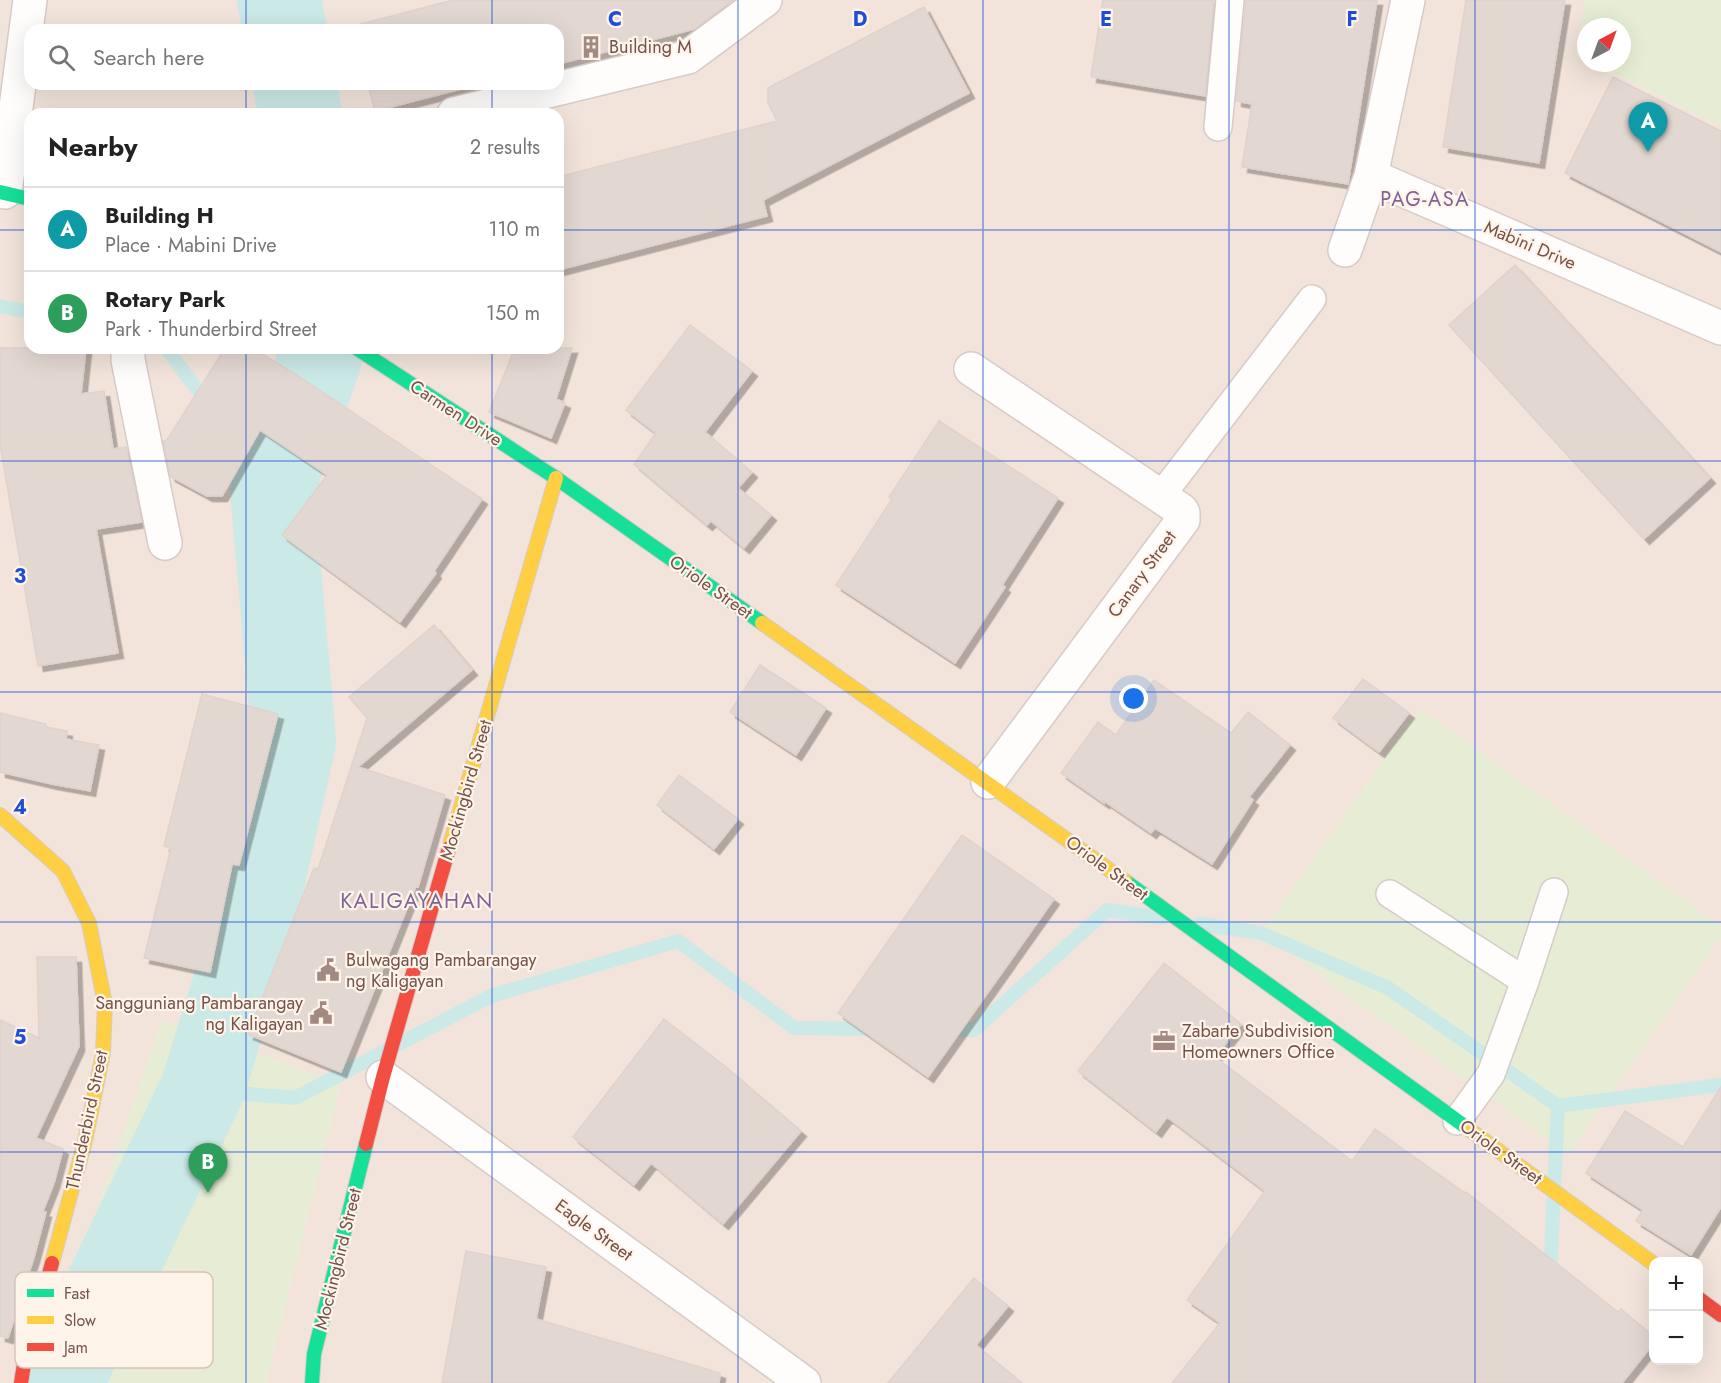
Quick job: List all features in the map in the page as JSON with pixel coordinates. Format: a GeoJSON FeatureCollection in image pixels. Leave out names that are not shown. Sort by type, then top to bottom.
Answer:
{"type":"FeatureCollection","features":[{"type":"Feature","properties":{"kind":"street"},"geometry":{"type":"LineString","coordinates":[[28,24],[30,0]]}},
{"type":"Feature","properties":{"kind":"street"},"geometry":{"type":"LineString","coordinates":[[564,87],[688,57],[765,0]]}},
{"type":"Feature","properties":{"kind":"street"},"geometry":{"type":"LineString","coordinates":[[1345,250],[1371,176],[1408,0]]}},
{"type":"Feature","properties":{"kind":"street"},"geometry":{"type":"LineString","coordinates":[[12,194],[24,65]]}},
{"type":"Feature","properties":{"kind":"street"},"geometry":{"type":"LineString","coordinates":[[479,108],[553,90]]}},
{"type":"Feature","properties":{"kind":"street","name":"Mabini Drive"},"geometry":{"type":"LineString","coordinates":[[1371,176],[1721,328]]}},
{"type":"Feature","properties":{"kind":"street"},"geometry":{"type":"LineString","coordinates":[[128,354],[165,543]]}},
{"type":"Feature","properties":{"kind":"street","name":"Carmen Drive"},"geometry":{"type":"LineString","coordinates":[[365,354],[556,478]]}},
{"type":"Feature","properties":{"kind":"street","name":"Canary Street"},"geometry":{"type":"LineString","coordinates":[[971,369],[1183,513],[1182,520],[988,782]]}},
{"type":"Feature","properties":{"kind":"street","name":"Oriole Street"},"geometry":{"type":"LineString","coordinates":[[556,478],[988,782],[1649,1261]]}},
{"type":"Feature","properties":{"kind":"street","name":"Mockingbird Street"},"geometry":{"type":"LineString","coordinates":[[312,1383],[314,1354],[383,1077],[556,478]]}},
{"type":"Feature","properties":{"kind":"street","name":"Thunderbird Street"},"geometry":{"type":"LineString","coordinates":[[0,815],[63,871],[89,923],[105,1004],[103,1053],[85,1141],[49,1272]]}},
{"type":"Feature","properties":{"kind":"street","name":"Eagle Street"},"geometry":{"type":"LineString","coordinates":[[383,1077],[804,1383]]}},
{"type":"Feature","properties":{"kind":"street"},"geometry":{"type":"LineString","coordinates":[[1703,1302],[1721,1315]]}},
{"type":"Feature","properties":{"kind":"street","name":"Thunderbird Street"},"geometry":{"type":"LineString","coordinates":[[21,1383],[23,1368]]}},
{"type":"Feature","properties":{"kind":"lane"},"geometry":{"type":"LineString","coordinates":[[1218,128],[1230,0]]}},
{"type":"Feature","properties":{"kind":"lane"},"geometry":{"type":"LineString","coordinates":[[1160,497],[1312,300]]}},
{"type":"Feature","properties":{"kind":"lane"},"geometry":{"type":"LineString","coordinates":[[1457,1120],[1491,1074],[1554,892]]}},
{"type":"Feature","properties":{"kind":"lane"},"geometry":{"type":"LineString","coordinates":[[1390,894],[1525,981]]}},
{"type":"Feature","properties":{"kind":"shaded area"},"geometry":{"type":"Polygon","coordinates":[[[0,0],[1585,0],[1582,18],[1577,18],[1577,72],[1611,72],[1721,127],[1721,1383],[0,1383],[0,0]]]}},
{"type":"Feature","properties":{"kind":"green space"},"geometry":{"type":"Polygon","coordinates":[[[1585,0],[1721,0],[1721,127],[1611,72],[1631,72],[1631,18],[1582,18],[1585,0]]]}},
{"type":"Feature","properties":{"kind":"green space"},"geometry":{"type":"Polygon","coordinates":[[[1420,709],[1721,926],[1721,937],[1568,1154],[1261,933],[1420,709]]]}},
{"type":"Feature","properties":{"kind":"green space"},"geometry":{"type":"Polygon","coordinates":[[[162,1020],[341,1083],[266,1383],[51,1383],[53,1368],[213,1368],[213,1272],[75,1272],[162,1020]]]}},
{"type":"Feature","properties":{"kind":"building","name":"Building M"},"geometry":{"type":"Polygon","coordinates":[[[453,0],[733,0],[694,29],[564,62],[564,24],[361,24],[453,0]]]}},
{"type":"Feature","properties":{"kind":"building"},"geometry":{"type":"Polygon","coordinates":[[[1103,0],[1214,0],[1205,96],[1091,77],[1103,0]]]}},
{"type":"Feature","properties":{"kind":"building"},"geometry":{"type":"Polygon","coordinates":[[[1246,0],[1377,0],[1348,184],[1242,167],[1252,104],[1236,101],[1246,0]]]}},
{"type":"Feature","properties":{"kind":"building"},"geometry":{"type":"Polygon","coordinates":[[[1466,0],[1565,0],[1539,163],[1443,147],[1466,0]]]}},
{"type":"Feature","properties":{"kind":"building"},"geometry":{"type":"Polygon","coordinates":[[[924,7],[969,93],[763,200],[767,216],[564,268],[564,175],[777,121],[768,103],[768,88],[924,7]]]}},
{"type":"Feature","properties":{"kind":"building"},"geometry":{"type":"Polygon","coordinates":[[[1613,77],[1721,131],[1721,252],[1565,173],[1613,77]]]}},
{"type":"Feature","properties":{"kind":"building"},"geometry":{"type":"Polygon","coordinates":[[[370,90],[457,90],[387,108],[374,108],[370,90]]]}},
{"type":"Feature","properties":{"kind":"building"},"geometry":{"type":"Polygon","coordinates":[[[1515,265],[1710,478],[1644,539],[1449,325],[1515,265]]]}},
{"type":"Feature","properties":{"kind":"building"},"geometry":{"type":"Polygon","coordinates":[[[690,325],[752,371],[705,432],[752,472],[738,488],[771,515],[744,548],[711,521],[707,525],[634,464],[656,433],[626,410],[690,325]]]}},
{"type":"Feature","properties":{"kind":"building"},"geometry":{"type":"Polygon","coordinates":[[[0,348],[24,348],[24,354],[85,354],[81,394],[104,391],[113,449],[126,447],[142,522],[96,529],[118,653],[38,666],[0,444],[0,348]]]}},
{"type":"Feature","properties":{"kind":"building"},"geometry":{"type":"Polygon","coordinates":[[[564,348],[572,348],[556,399],[565,403],[551,438],[489,412],[513,354],[564,354],[564,348]]]}},
{"type":"Feature","properties":{"kind":"building"},"geometry":{"type":"Polygon","coordinates":[[[221,354],[262,354],[482,499],[434,571],[436,573],[400,622],[282,535],[327,475],[260,430],[222,496],[207,496],[170,476],[163,441],[167,440],[221,354]]]}},
{"type":"Feature","properties":{"kind":"building"},"geometry":{"type":"Polygon","coordinates":[[[939,421],[1058,498],[1002,585],[1005,587],[955,663],[836,585],[892,499],[889,497],[939,421]]]}},
{"type":"Feature","properties":{"kind":"building"},"geometry":{"type":"Polygon","coordinates":[[[434,625],[472,670],[358,767],[445,795],[418,887],[416,886],[341,1072],[248,1034],[314,868],[318,869],[367,718],[349,697],[434,625]]]}},
{"type":"Feature","properties":{"kind":"building"},"geometry":{"type":"Polygon","coordinates":[[[760,665],[826,708],[796,755],[730,712],[760,665]]]}},
{"type":"Feature","properties":{"kind":"building"},"geometry":{"type":"Polygon","coordinates":[[[1363,679],[1409,713],[1379,752],[1333,718],[1363,679]]]}},
{"type":"Feature","properties":{"kind":"building"},"geometry":{"type":"Polygon","coordinates":[[[1154,680],[1231,733],[1248,712],[1290,745],[1249,797],[1253,800],[1212,864],[1155,828],[1151,833],[1061,773],[1098,722],[1116,735],[1154,680]]]}},
{"type":"Feature","properties":{"kind":"building"},"geometry":{"type":"Polygon","coordinates":[[[202,694],[278,714],[239,865],[232,864],[210,972],[144,958],[171,848],[164,846],[202,694]]]}},
{"type":"Feature","properties":{"kind":"building"},"geometry":{"type":"Polygon","coordinates":[[[0,713],[67,731],[66,739],[99,745],[90,791],[0,772],[0,713]]]}},
{"type":"Feature","properties":{"kind":"building"},"geometry":{"type":"Polygon","coordinates":[[[679,775],[738,819],[714,849],[657,805],[679,775]]]}},
{"type":"Feature","properties":{"kind":"building"},"geometry":{"type":"Polygon","coordinates":[[[962,835],[1054,899],[928,1077],[838,1013],[962,835]]]}},
{"type":"Feature","properties":{"kind":"building"},"geometry":{"type":"Polygon","coordinates":[[[37,957],[76,957],[79,1046],[36,1138],[63,1149],[54,1183],[43,1211],[46,1212],[29,1272],[15,1272],[15,1316],[8,1338],[0,1336],[0,1020],[39,1038],[37,957]]]}},
{"type":"Feature","properties":{"kind":"building"},"geometry":{"type":"Polygon","coordinates":[[[1164,963],[1241,1024],[1215,1057],[1352,1161],[1375,1129],[1466,1192],[1618,1312],[1621,1309],[1649,1333],[1649,1349],[1622,1383],[1172,1383],[1220,1323],[1187,1300],[1265,1191],[1167,1117],[1156,1132],[1078,1071],[1164,963]]]}},
{"type":"Feature","properties":{"kind":"building"},"geometry":{"type":"Polygon","coordinates":[[[664,1019],[726,1067],[801,1131],[723,1224],[651,1163],[634,1185],[573,1137],[664,1019]]]}},
{"type":"Feature","properties":{"kind":"building"},"geometry":{"type":"Polygon","coordinates":[[[1721,1087],[1721,1207],[1691,1255],[1636,1221],[1643,1210],[1586,1173],[1625,1111],[1683,1147],[1721,1087]]]}},
{"type":"Feature","properties":{"kind":"building"},"geometry":{"type":"Polygon","coordinates":[[[466,1251],[546,1267],[536,1319],[720,1373],[719,1383],[442,1383],[466,1251]]]}},
{"type":"Feature","properties":{"kind":"building"},"geometry":{"type":"Polygon","coordinates":[[[974,1278],[1008,1306],[976,1345],[1022,1383],[888,1383],[974,1278]]]}},
{"type":"Feature","properties":{"kind":"waterway"},"geometry":{"type":"LineString","coordinates":[[279,0],[284,24]]}},
{"type":"Feature","properties":{"kind":"waterway"},"geometry":{"type":"LineString","coordinates":[[296,90],[299,108]]}},
{"type":"Feature","properties":{"kind":"waterway"},"geometry":{"type":"LineString","coordinates":[[0,306],[24,311]]}},
{"type":"Feature","properties":{"kind":"waterway"},"geometry":{"type":"LineString","coordinates":[[170,354],[208,404]]}},
{"type":"Feature","properties":{"kind":"waterway"},"geometry":{"type":"LineString","coordinates":[[114,1272],[202,1090],[253,925],[294,741],[272,489],[320,354]]}},
{"type":"Feature","properties":{"kind":"waterway"},"geometry":{"type":"LineString","coordinates":[[236,441],[272,489]]}},
{"type":"Feature","properties":{"kind":"waterway"},"geometry":{"type":"LineString","coordinates":[[945,1030],[974,1030],[1107,910],[1163,918]]}},
{"type":"Feature","properties":{"kind":"waterway"},"geometry":{"type":"LineString","coordinates":[[1200,924],[1261,933],[1388,988],[1558,1106],[1721,1085]]}},
{"type":"Feature","properties":{"kind":"waterway"},"geometry":{"type":"LineString","coordinates":[[202,1090],[295,1098],[491,996],[678,941],[794,1028],[878,1029]]}},
{"type":"Feature","properties":{"kind":"waterway"},"geometry":{"type":"LineString","coordinates":[[1550,1276],[1558,1106]]}},
{"type":"Feature","properties":{"kind":"waterway"},"geometry":{"type":"LineString","coordinates":[[61,1383],[68,1368]]}},
{"type":"Feature","properties":{"kind":"traffic: fast"},"geometry":{"type":"LineString","coordinates":[[0,192],[24,198]]}},
{"type":"Feature","properties":{"kind":"traffic: fast"},"geometry":{"type":"LineString","coordinates":[[365,354],[556,478],[762,623]]}},
{"type":"Feature","properties":{"kind":"traffic: fast"},"geometry":{"type":"LineString","coordinates":[[1125,881],[1470,1130]]}},
{"type":"Feature","properties":{"kind":"traffic: fast"},"geometry":{"type":"LineString","coordinates":[[312,1383],[314,1354],[366,1144]]}},
{"type":"Feature","properties":{"kind":"traffic: slow"},"geometry":{"type":"LineString","coordinates":[[449,848],[556,478]]}},
{"type":"Feature","properties":{"kind":"traffic: slow"},"geometry":{"type":"LineString","coordinates":[[762,623],[1125,881]]}},
{"type":"Feature","properties":{"kind":"traffic: slow"},"geometry":{"type":"LineString","coordinates":[[0,815],[63,871],[89,923],[105,1004],[103,1053],[85,1141],[52,1263]]}},
{"type":"Feature","properties":{"kind":"traffic: slow"},"geometry":{"type":"LineString","coordinates":[[1470,1130],[1649,1260]]}},
{"type":"Feature","properties":{"kind":"traffic: jam"},"geometry":{"type":"LineString","coordinates":[[366,1144],[449,848]]}},
{"type":"Feature","properties":{"kind":"traffic: jam"},"geometry":{"type":"LineString","coordinates":[[50,1272],[52,1263]]}},
{"type":"Feature","properties":{"kind":"traffic: jam"},"geometry":{"type":"LineString","coordinates":[[1703,1302],[1721,1315]]}},
{"type":"Feature","properties":{"kind":"traffic: jam"},"geometry":{"type":"LineString","coordinates":[[21,1383],[23,1368]]}},
{"type":"Feature","properties":{"kind":"place","name":"Building M"},"geometry":{"type":"Point","coordinates":[591,47]}},
{"type":"Feature","properties":{"kind":"place","name":"Building H"},"geometry":{"type":"Point","coordinates":[1648,152]}},
{"type":"Feature","properties":{"kind":"place","name":"Bulwagang Pambarangay ng Kaligayan"},"geometry":{"type":"Point","coordinates":[328,970]}},
{"type":"Feature","properties":{"kind":"place","name":"Sangguniang Pambarangay ng Kaligayan"},"geometry":{"type":"Point","coordinates":[321,1013]}},
{"type":"Feature","properties":{"kind":"place","name":"Zabarte Subdivision Homeowners Office"},"geometry":{"type":"Point","coordinates":[1164,1041]}},
{"type":"Feature","properties":{"kind":"place","name":"Rotary Park"},"geometry":{"type":"Point","coordinates":[208,1193]}},
{"type":"Feature","properties":{"kind":"district","name":"PAG-ASA"},"geometry":{"type":"Point","coordinates":[1425,199]}},
{"type":"Feature","properties":{"kind":"district","name":"KALIGAYAHAN"},"geometry":{"type":"Point","coordinates":[417,901]}}]}
